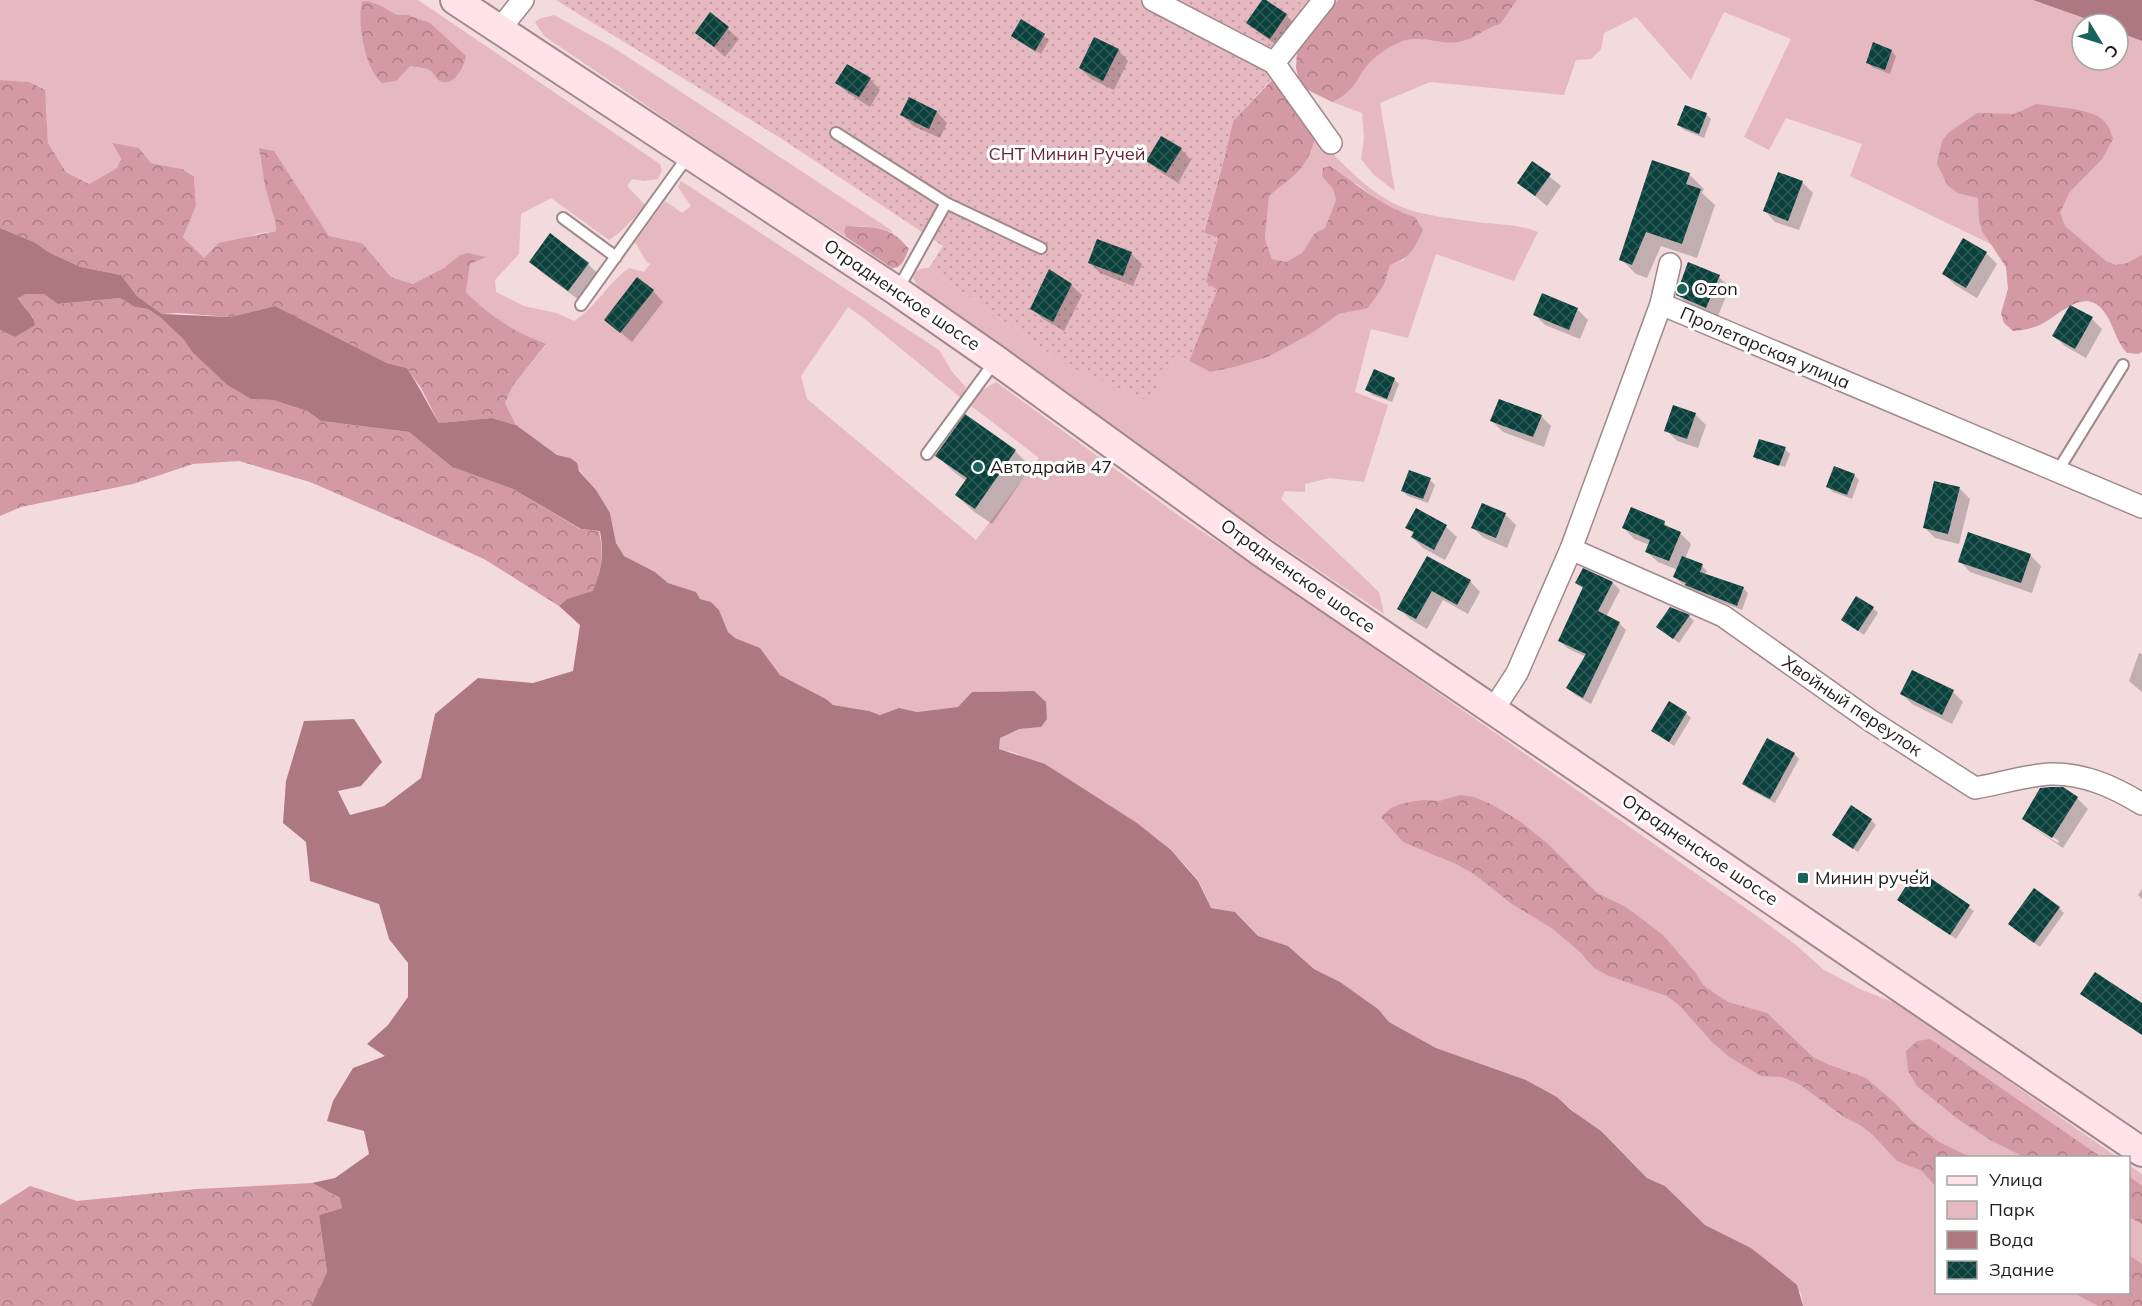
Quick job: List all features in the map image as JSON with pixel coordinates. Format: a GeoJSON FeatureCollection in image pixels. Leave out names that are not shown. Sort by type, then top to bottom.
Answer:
{"type":"FeatureCollection","features":[{"type":"Feature","properties":{"kind":"main road","name":"Отрадненское шоссе"},"geometry":{"type":"LineString","coordinates":[[455,0],[897,291],[1261,552],[2142,1152]]}},
{"type":"Feature","properties":{"kind":"street"},"geometry":{"type":"LineString","coordinates":[[499,30],[523,0]]}},
{"type":"Feature","properties":{"kind":"street"},"geometry":{"type":"LineString","coordinates":[[1153,0],[1274,63],[1331,143]]}},
{"type":"Feature","properties":{"kind":"street"},"geometry":{"type":"LineString","coordinates":[[1274,63],[1324,0]]}},
{"type":"Feature","properties":{"kind":"street"},"geometry":{"type":"LineString","coordinates":[[1661,304],[1670,264]]}},
{"type":"Feature","properties":{"kind":"street","name":"Пролетарская улица"},"geometry":{"type":"LineString","coordinates":[[1493,710],[1517,673],[1571,549],[1661,304],[2142,507]]}},
{"type":"Feature","properties":{"kind":"street","name":"Хвойный переулок"},"geometry":{"type":"LineString","coordinates":[[1571,549],[1723,616],[1871,721],[1976,788],[2049,774],[2086,778],[2117,788],[2142,804]]}},
{"type":"Feature","properties":{"kind":"lane"},"geometry":{"type":"LineString","coordinates":[[836,133],[946,203],[1041,248]]}},
{"type":"Feature","properties":{"kind":"lane"},"geometry":{"type":"LineString","coordinates":[[581,305],[690,153]]}},
{"type":"Feature","properties":{"kind":"lane"},"geometry":{"type":"LineString","coordinates":[[897,291],[946,203]]}},
{"type":"Feature","properties":{"kind":"lane"},"geometry":{"type":"LineString","coordinates":[[563,218],[616,257]]}},
{"type":"Feature","properties":{"kind":"lane"},"geometry":{"type":"LineString","coordinates":[[927,454],[996,360]]}},
{"type":"Feature","properties":{"kind":"lane"},"geometry":{"type":"LineString","coordinates":[[2057,472],[2123,365]]}},
{"type":"Feature","properties":{"kind":"green space"},"geometry":{"type":"Polygon","coordinates":[[[0,0],[418,0],[660,164],[662,170],[658,179],[644,181],[632,179],[627,186],[646,206],[609,240],[551,198],[521,214],[519,254],[495,280],[496,292],[524,306],[556,313],[574,321],[629,268],[644,272],[650,264],[635,242],[665,201],[682,213],[691,206],[678,187],[681,181],[939,350],[953,373],[966,387],[961,398],[848,307],[801,376],[807,399],[976,540],[1039,458],[970,405],[976,394],[996,382],[1182,518],[1311,604],[1754,914],[1796,945],[1824,970],[1860,989],[1900,1005],[2116,1156],[1935,1156],[1935,1294],[2130,1294],[2130,1166],[2142,1174],[2142,1306],[1803,1306],[1801,1293],[1751,1248],[1705,1225],[1665,1186],[1647,1178],[1631,1161],[1557,1097],[1526,1080],[1436,1048],[1389,1022],[1378,1009],[1340,982],[1314,969],[1288,946],[1258,936],[1235,912],[1211,908],[1199,882],[1180,859],[1138,824],[1016,753],[998,749],[999,738],[1019,729],[1041,727],[1007,691],[972,692],[958,707],[917,712],[899,708],[880,715],[833,705],[780,675],[760,648],[735,638],[728,632],[719,610],[711,602],[700,599],[695,592],[668,583],[655,572],[624,556],[616,543],[610,513],[590,483],[570,458],[557,455],[516,425],[505,403],[512,387],[546,345],[503,323],[466,292],[470,264],[484,257],[460,255],[444,268],[413,284],[391,277],[362,243],[329,236],[274,152],[260,148],[262,169],[276,231],[256,234],[204,258],[183,237],[196,206],[194,175],[182,169],[151,163],[139,148],[112,144],[121,159],[117,168],[89,184],[66,172],[48,143],[46,103],[29,82],[0,80],[0,0]]]}},
{"type":"Feature","properties":{"kind":"green space","name":"СНТ Минин Ручей"},"geometry":{"type":"Polygon","coordinates":[[[556,0],[1338,0],[1297,51],[1233,121],[1204,232],[1218,238],[1206,282],[1217,290],[1189,361],[1173,357],[1148,401],[1064,364],[929,268],[943,246],[782,139],[556,0]]]}},
{"type":"Feature","properties":{"kind":"green space"},"geometry":{"type":"Polygon","coordinates":[[[1338,0],[1517,0],[1500,24],[1468,40],[1445,43],[1412,39],[1390,47],[1370,63],[1348,92],[1332,102],[1306,89],[1299,80],[1296,68],[1297,51],[1338,0]]]}},
{"type":"Feature","properties":{"kind":"green space"},"geometry":{"type":"Polygon","coordinates":[[[1517,0],[2033,0],[2070,13],[2070,72],[2130,72],[2130,36],[2142,41],[2142,292],[2001,249],[1850,176],[1862,144],[1786,118],[1769,150],[1744,137],[1791,39],[1724,12],[1691,80],[1636,17],[1604,33],[1601,49],[1591,59],[1576,60],[1564,95],[1430,82],[1380,103],[1395,191],[1374,175],[1361,159],[1364,138],[1362,113],[1332,102],[1348,92],[1370,63],[1390,47],[1412,39],[1445,43],[1468,40],[1500,23],[1517,0]]]}},
{"type":"Feature","properties":{"kind":"green space"},"geometry":{"type":"Polygon","coordinates":[[[367,1],[397,15],[408,15],[430,23],[466,56],[459,74],[452,80],[443,82],[427,69],[410,66],[396,81],[382,83],[371,68],[364,46],[361,11],[362,2],[367,1]]]}},
{"type":"Feature","properties":{"kind":"green space"},"geometry":{"type":"Polygon","coordinates":[[[554,15],[614,48],[893,233],[876,228],[846,226],[844,231],[846,237],[768,188],[544,36],[535,22],[554,15]]]}},
{"type":"Feature","properties":{"kind":"green space"},"geometry":{"type":"Polygon","coordinates":[[[1273,79],[1315,136],[1304,164],[1293,177],[1269,196],[1265,239],[1272,259],[1286,262],[1302,253],[1314,234],[1325,228],[1336,200],[1333,189],[1322,176],[1323,168],[1330,166],[1381,201],[1415,217],[1423,230],[1411,252],[1390,265],[1384,285],[1368,308],[1339,314],[1312,333],[1268,357],[1210,372],[1189,361],[1217,290],[1205,282],[1218,238],[1204,233],[1233,121],[1273,79]]]}},
{"type":"Feature","properties":{"kind":"green space"},"geometry":{"type":"Polygon","coordinates":[[[0,80],[29,82],[45,90],[48,143],[66,172],[89,184],[117,168],[121,159],[112,143],[139,148],[151,163],[182,169],[194,176],[196,206],[183,237],[204,258],[219,243],[276,231],[259,148],[274,151],[329,236],[362,243],[391,277],[413,284],[444,268],[460,255],[468,253],[486,257],[470,264],[466,292],[484,309],[503,322],[546,344],[512,387],[505,403],[516,425],[492,418],[439,423],[421,388],[407,368],[387,363],[275,306],[230,317],[162,314],[137,296],[121,275],[81,267],[50,253],[34,242],[0,228],[0,80]]]}},
{"type":"Feature","properties":{"kind":"green space"},"geometry":{"type":"Polygon","coordinates":[[[2036,104],[2088,112],[2102,119],[2110,131],[2113,139],[2102,159],[2069,193],[2060,213],[2065,226],[2106,261],[2116,265],[2127,263],[2142,255],[2142,352],[2138,354],[2127,353],[2102,309],[2087,301],[2079,302],[2040,325],[2030,328],[2013,331],[2004,323],[2001,313],[2008,289],[2006,267],[1982,231],[1978,198],[1958,193],[1948,186],[1937,164],[1942,141],[1949,132],[1977,113],[2014,114],[2036,104]]]}},
{"type":"Feature","properties":{"kind":"green space"},"geometry":{"type":"Polygon","coordinates":[[[1315,136],[1359,179],[1396,204],[1432,215],[1513,226],[1538,232],[1514,281],[1436,254],[1408,338],[1371,329],[1355,392],[1388,405],[1364,482],[1330,478],[1305,484],[1305,492],[1285,491],[1281,499],[1379,592],[1384,614],[1084,414],[924,297],[912,276],[919,269],[929,268],[1064,364],[1173,357],[1189,361],[1210,372],[1268,357],[1312,333],[1339,314],[1349,312],[1384,285],[1390,265],[1404,260],[1415,217],[1382,204],[1357,184],[1322,176],[1333,189],[1336,200],[1325,228],[1314,234],[1302,253],[1286,262],[1272,259],[1265,239],[1269,196],[1285,183],[1315,136]]]}},
{"type":"Feature","properties":{"kind":"green space"},"geometry":{"type":"Polygon","coordinates":[[[846,226],[880,229],[895,235],[909,249],[903,262],[898,267],[892,268],[846,237],[844,231],[846,226]]]}},
{"type":"Feature","properties":{"kind":"green space"},"geometry":{"type":"Polygon","coordinates":[[[26,294],[44,294],[59,304],[120,298],[135,307],[148,309],[184,340],[192,352],[227,385],[251,399],[273,400],[307,411],[321,421],[409,432],[452,467],[513,489],[580,529],[599,531],[601,562],[593,592],[567,599],[559,606],[484,559],[407,524],[310,482],[239,461],[193,464],[133,484],[21,507],[0,516],[0,330],[15,337],[33,317],[22,307],[18,297],[26,294]]]}},
{"type":"Feature","properties":{"kind":"green space"},"geometry":{"type":"Polygon","coordinates":[[[1460,795],[1474,797],[1491,804],[1521,822],[1547,843],[1597,893],[1626,907],[1663,935],[1695,972],[1703,985],[1728,1002],[1767,1013],[1813,1057],[1866,1078],[1911,1120],[1939,1142],[1968,1156],[1935,1156],[1935,1186],[1922,1171],[1897,1161],[1873,1135],[1799,1084],[1782,1077],[1761,1076],[1728,1056],[1712,1042],[1680,1006],[1667,996],[1609,976],[1594,968],[1580,952],[1553,929],[1512,904],[1474,874],[1403,842],[1381,817],[1391,808],[1404,803],[1422,800],[1439,801],[1460,795]]]}},
{"type":"Feature","properties":{"kind":"green space"},"geometry":{"type":"Polygon","coordinates":[[[1930,1039],[2100,1156],[2022,1156],[1992,1141],[1959,1120],[1917,1086],[1908,1071],[1906,1051],[1917,1041],[1930,1039]]]}},
{"type":"Feature","properties":{"kind":"green space"},"geometry":{"type":"Polygon","coordinates":[[[2130,1177],[2142,1186],[2142,1224],[2130,1218],[2130,1177]]]}},
{"type":"Feature","properties":{"kind":"green space"},"geometry":{"type":"Polygon","coordinates":[[[312,1183],[341,1199],[342,1208],[319,1215],[327,1272],[311,1306],[0,1306],[0,1205],[30,1186],[77,1201],[197,1189],[312,1183]]]}},
{"type":"Feature","properties":{"kind":"green space"},"geometry":{"type":"Polygon","coordinates":[[[2130,1256],[2142,1264],[2142,1306],[2098,1306],[2076,1294],[2130,1294],[2130,1256]]]}},
{"type":"Feature","properties":{"kind":"water"},"geometry":{"type":"Polygon","coordinates":[[[2033,0],[2142,0],[2142,41],[2130,36],[2130,12],[2070,13],[2033,0]]]}},
{"type":"Feature","properties":{"kind":"water"},"geometry":{"type":"Polygon","coordinates":[[[0,228],[34,242],[50,253],[81,267],[121,275],[137,296],[162,314],[230,317],[275,306],[387,363],[407,368],[439,423],[492,418],[516,425],[557,455],[570,458],[577,463],[579,471],[596,490],[610,513],[616,543],[624,556],[655,572],[668,583],[696,592],[700,599],[711,602],[719,610],[728,632],[735,638],[760,648],[780,675],[833,705],[880,715],[899,708],[917,712],[958,707],[972,692],[1034,691],[1046,702],[1047,719],[1041,727],[1019,729],[1000,738],[999,749],[1045,764],[1137,823],[1171,850],[1198,881],[1211,908],[1235,912],[1258,936],[1288,946],[1314,969],[1340,982],[1378,1009],[1389,1022],[1436,1048],[1526,1080],[1557,1097],[1601,1131],[1647,1178],[1665,1186],[1705,1225],[1751,1248],[1797,1285],[1803,1306],[311,1306],[327,1272],[319,1215],[342,1208],[340,1198],[312,1183],[335,1178],[369,1154],[364,1131],[327,1121],[333,1101],[353,1068],[385,1056],[367,1044],[388,1025],[408,997],[408,963],[389,939],[379,904],[310,881],[306,842],[283,823],[286,781],[304,721],[354,719],[382,762],[361,786],[338,791],[350,815],[384,806],[421,778],[435,714],[478,678],[533,683],[573,671],[580,625],[559,606],[567,599],[593,591],[601,562],[600,531],[581,529],[513,489],[452,467],[409,432],[321,421],[307,411],[273,400],[251,399],[227,385],[161,318],[148,309],[135,307],[120,298],[58,304],[44,294],[26,294],[18,298],[35,325],[15,337],[0,330],[0,228]]]}},
{"type":"Feature","properties":{"kind":"building"},"geometry":{"type":"Polygon","coordinates":[[[1262,0],[1266,0],[1287,14],[1270,39],[1246,23],[1262,0]]]}},
{"type":"Feature","properties":{"kind":"building"},"geometry":{"type":"Polygon","coordinates":[[[710,12],[729,27],[714,47],[695,33],[710,12]]]}},
{"type":"Feature","properties":{"kind":"building"},"geometry":{"type":"Polygon","coordinates":[[[1021,19],[1045,34],[1035,51],[1011,36],[1021,19]]]}},
{"type":"Feature","properties":{"kind":"building"},"geometry":{"type":"Polygon","coordinates":[[[1094,37],[1119,49],[1103,81],[1079,68],[1094,37]]]}},
{"type":"Feature","properties":{"kind":"building"},"geometry":{"type":"Polygon","coordinates":[[[1873,42],[1892,50],[1885,70],[1866,63],[1873,42]]]}},
{"type":"Feature","properties":{"kind":"building"},"geometry":{"type":"Polygon","coordinates":[[[847,64],[871,78],[859,97],[835,83],[847,64]]]}},
{"type":"Feature","properties":{"kind":"building"},"geometry":{"type":"Polygon","coordinates":[[[909,97],[937,111],[929,129],[900,115],[909,97]]]}},
{"type":"Feature","properties":{"kind":"building"},"geometry":{"type":"Polygon","coordinates":[[[1685,105],[1707,113],[1699,134],[1677,125],[1685,105]]]}},
{"type":"Feature","properties":{"kind":"building"},"geometry":{"type":"Polygon","coordinates":[[[1161,136],[1182,148],[1166,173],[1146,161],[1161,136]]]}},
{"type":"Feature","properties":{"kind":"building"},"geometry":{"type":"Polygon","coordinates":[[[1652,160],[1690,173],[1686,184],[1701,189],[1682,244],[1646,232],[1632,265],[1619,260],[1652,160]]]}},
{"type":"Feature","properties":{"kind":"building"},"geometry":{"type":"Polygon","coordinates":[[[1532,161],[1551,174],[1535,196],[1517,183],[1532,161]]]}},
{"type":"Feature","properties":{"kind":"building"},"geometry":{"type":"Polygon","coordinates":[[[1778,172],[1803,181],[1788,221],[1763,211],[1778,172]]]}},
{"type":"Feature","properties":{"kind":"building"},"geometry":{"type":"Polygon","coordinates":[[[550,233],[589,263],[568,291],[529,262],[550,233]]]}},
{"type":"Feature","properties":{"kind":"building"},"geometry":{"type":"Polygon","coordinates":[[[1963,238],[1987,252],[1966,288],[1942,274],[1963,238]]]}},
{"type":"Feature","properties":{"kind":"building"},"geometry":{"type":"Polygon","coordinates":[[[1097,239],[1132,252],[1123,276],[1088,263],[1097,239]]]}},
{"type":"Feature","properties":{"kind":"building"},"geometry":{"type":"Polygon","coordinates":[[[1688,262],[1720,275],[1706,308],[1676,295],[1688,262]]]}},
{"type":"Feature","properties":{"kind":"building"},"geometry":{"type":"Polygon","coordinates":[[[1049,269],[1072,284],[1053,322],[1030,309],[1049,269]]]}},
{"type":"Feature","properties":{"kind":"building"},"geometry":{"type":"Polygon","coordinates":[[[637,277],[654,290],[620,333],[604,320],[637,277]]]}},
{"type":"Feature","properties":{"kind":"building"},"geometry":{"type":"Polygon","coordinates":[[[1542,293],[1578,308],[1569,330],[1533,315],[1542,293]]]}},
{"type":"Feature","properties":{"kind":"building"},"geometry":{"type":"Polygon","coordinates":[[[2070,305],[2093,317],[2075,349],[2052,336],[2070,305]]]}},
{"type":"Feature","properties":{"kind":"building"},"geometry":{"type":"Polygon","coordinates":[[[1374,369],[1395,378],[1387,399],[1365,390],[1374,369]]]}},
{"type":"Feature","properties":{"kind":"building"},"geometry":{"type":"Polygon","coordinates":[[[1499,399],[1542,415],[1533,437],[1490,421],[1499,399]]]}},
{"type":"Feature","properties":{"kind":"building"},"geometry":{"type":"Polygon","coordinates":[[[1673,405],[1696,413],[1687,439],[1664,431],[1673,405]]]}},
{"type":"Feature","properties":{"kind":"building","name":"Автодрайв 47"},"geometry":{"type":"Polygon","coordinates":[[[965,414],[1016,450],[975,509],[955,495],[967,478],[935,456],[965,414]]]}},
{"type":"Feature","properties":{"kind":"building"},"geometry":{"type":"Polygon","coordinates":[[[1759,439],[1786,447],[1779,466],[1753,457],[1759,439]]]}},
{"type":"Feature","properties":{"kind":"building"},"geometry":{"type":"Polygon","coordinates":[[[1834,466],[1855,474],[1847,495],[1826,487],[1834,466]]]}},
{"type":"Feature","properties":{"kind":"building"},"geometry":{"type":"Polygon","coordinates":[[[1409,470],[1431,478],[1423,499],[1401,491],[1409,470]]]}},
{"type":"Feature","properties":{"kind":"building"},"geometry":{"type":"Polygon","coordinates":[[[1934,481],[1960,487],[1948,534],[1923,528],[1934,481]]]}},
{"type":"Feature","properties":{"kind":"building"},"geometry":{"type":"Polygon","coordinates":[[[1482,503],[1506,513],[1496,538],[1471,528],[1482,503]]]}},
{"type":"Feature","properties":{"kind":"building"},"geometry":{"type":"Polygon","coordinates":[[[1631,507],[1665,521],[1664,525],[1681,532],[1669,561],[1645,552],[1650,540],[1622,528],[1631,507]]]}},
{"type":"Feature","properties":{"kind":"building"},"geometry":{"type":"Polygon","coordinates":[[[1416,508],[1447,525],[1434,550],[1411,537],[1414,532],[1405,528],[1416,508]]]}},
{"type":"Feature","properties":{"kind":"building"},"geometry":{"type":"Polygon","coordinates":[[[1968,532],[2031,554],[2021,583],[1958,562],[1968,532]]]}},
{"type":"Feature","properties":{"kind":"building"},"geometry":{"type":"Polygon","coordinates":[[[1427,556],[1471,580],[1457,605],[1432,591],[1416,619],[1397,609],[1427,556]]]}},
{"type":"Feature","properties":{"kind":"building"},"geometry":{"type":"Polygon","coordinates":[[[1682,556],[1703,564],[1700,572],[1744,587],[1737,606],[1685,585],[1686,583],[1673,577],[1682,556]]]}},
{"type":"Feature","properties":{"kind":"building"},"geometry":{"type":"Polygon","coordinates":[[[1583,568],[1613,582],[1598,611],[1620,622],[1583,698],[1566,688],[1586,654],[1558,641],[1583,587],[1575,583],[1583,568]]]}},
{"type":"Feature","properties":{"kind":"building"},"geometry":{"type":"Polygon","coordinates":[[[1856,596],[1874,607],[1858,631],[1841,620],[1856,596]]]}},
{"type":"Feature","properties":{"kind":"building"},"geometry":{"type":"Polygon","coordinates":[[[1670,607],[1690,615],[1673,639],[1656,627],[1670,607]]]}},
{"type":"Feature","properties":{"kind":"building"},"geometry":{"type":"Polygon","coordinates":[[[1912,670],[1954,690],[1942,715],[1900,694],[1912,670]]]}},
{"type":"Feature","properties":{"kind":"building"},"geometry":{"type":"Polygon","coordinates":[[[1669,701],[1687,712],[1669,742],[1651,731],[1669,701]]]}},
{"type":"Feature","properties":{"kind":"building"},"geometry":{"type":"Polygon","coordinates":[[[1767,738],[1795,753],[1770,799],[1742,784],[1767,738]]]}},
{"type":"Feature","properties":{"kind":"building"},"geometry":{"type":"Polygon","coordinates":[[[2063,787],[2078,797],[2052,838],[2022,819],[2040,788],[2063,787]]]}},
{"type":"Feature","properties":{"kind":"building"},"geometry":{"type":"Polygon","coordinates":[[[1851,805],[1872,819],[1853,849],[1832,835],[1851,805]]]}},
{"type":"Feature","properties":{"kind":"building"},"geometry":{"type":"Polygon","coordinates":[[[1917,869],[1970,905],[1950,935],[1897,900],[1917,869]]]}},
{"type":"Feature","properties":{"kind":"building"},"geometry":{"type":"Polygon","coordinates":[[[2034,888],[2060,907],[2034,943],[2008,924],[2034,888]]]}},
{"type":"Feature","properties":{"kind":"building"},"geometry":{"type":"Polygon","coordinates":[[[2095,972],[2142,1003],[2142,1035],[2080,994],[2095,972]]]}},
{"type":"Feature","properties":{"kind":"place","name":"Ozon"},"geometry":{"type":"Point","coordinates":[1682,289]}},
{"type":"Feature","properties":{"kind":"place","name":"Автодрайв 47"},"geometry":{"type":"Point","coordinates":[978,467]}},
{"type":"Feature","properties":{"kind":"place","name":"Минин ручей"},"geometry":{"type":"Point","coordinates":[1803,878]}}]}
